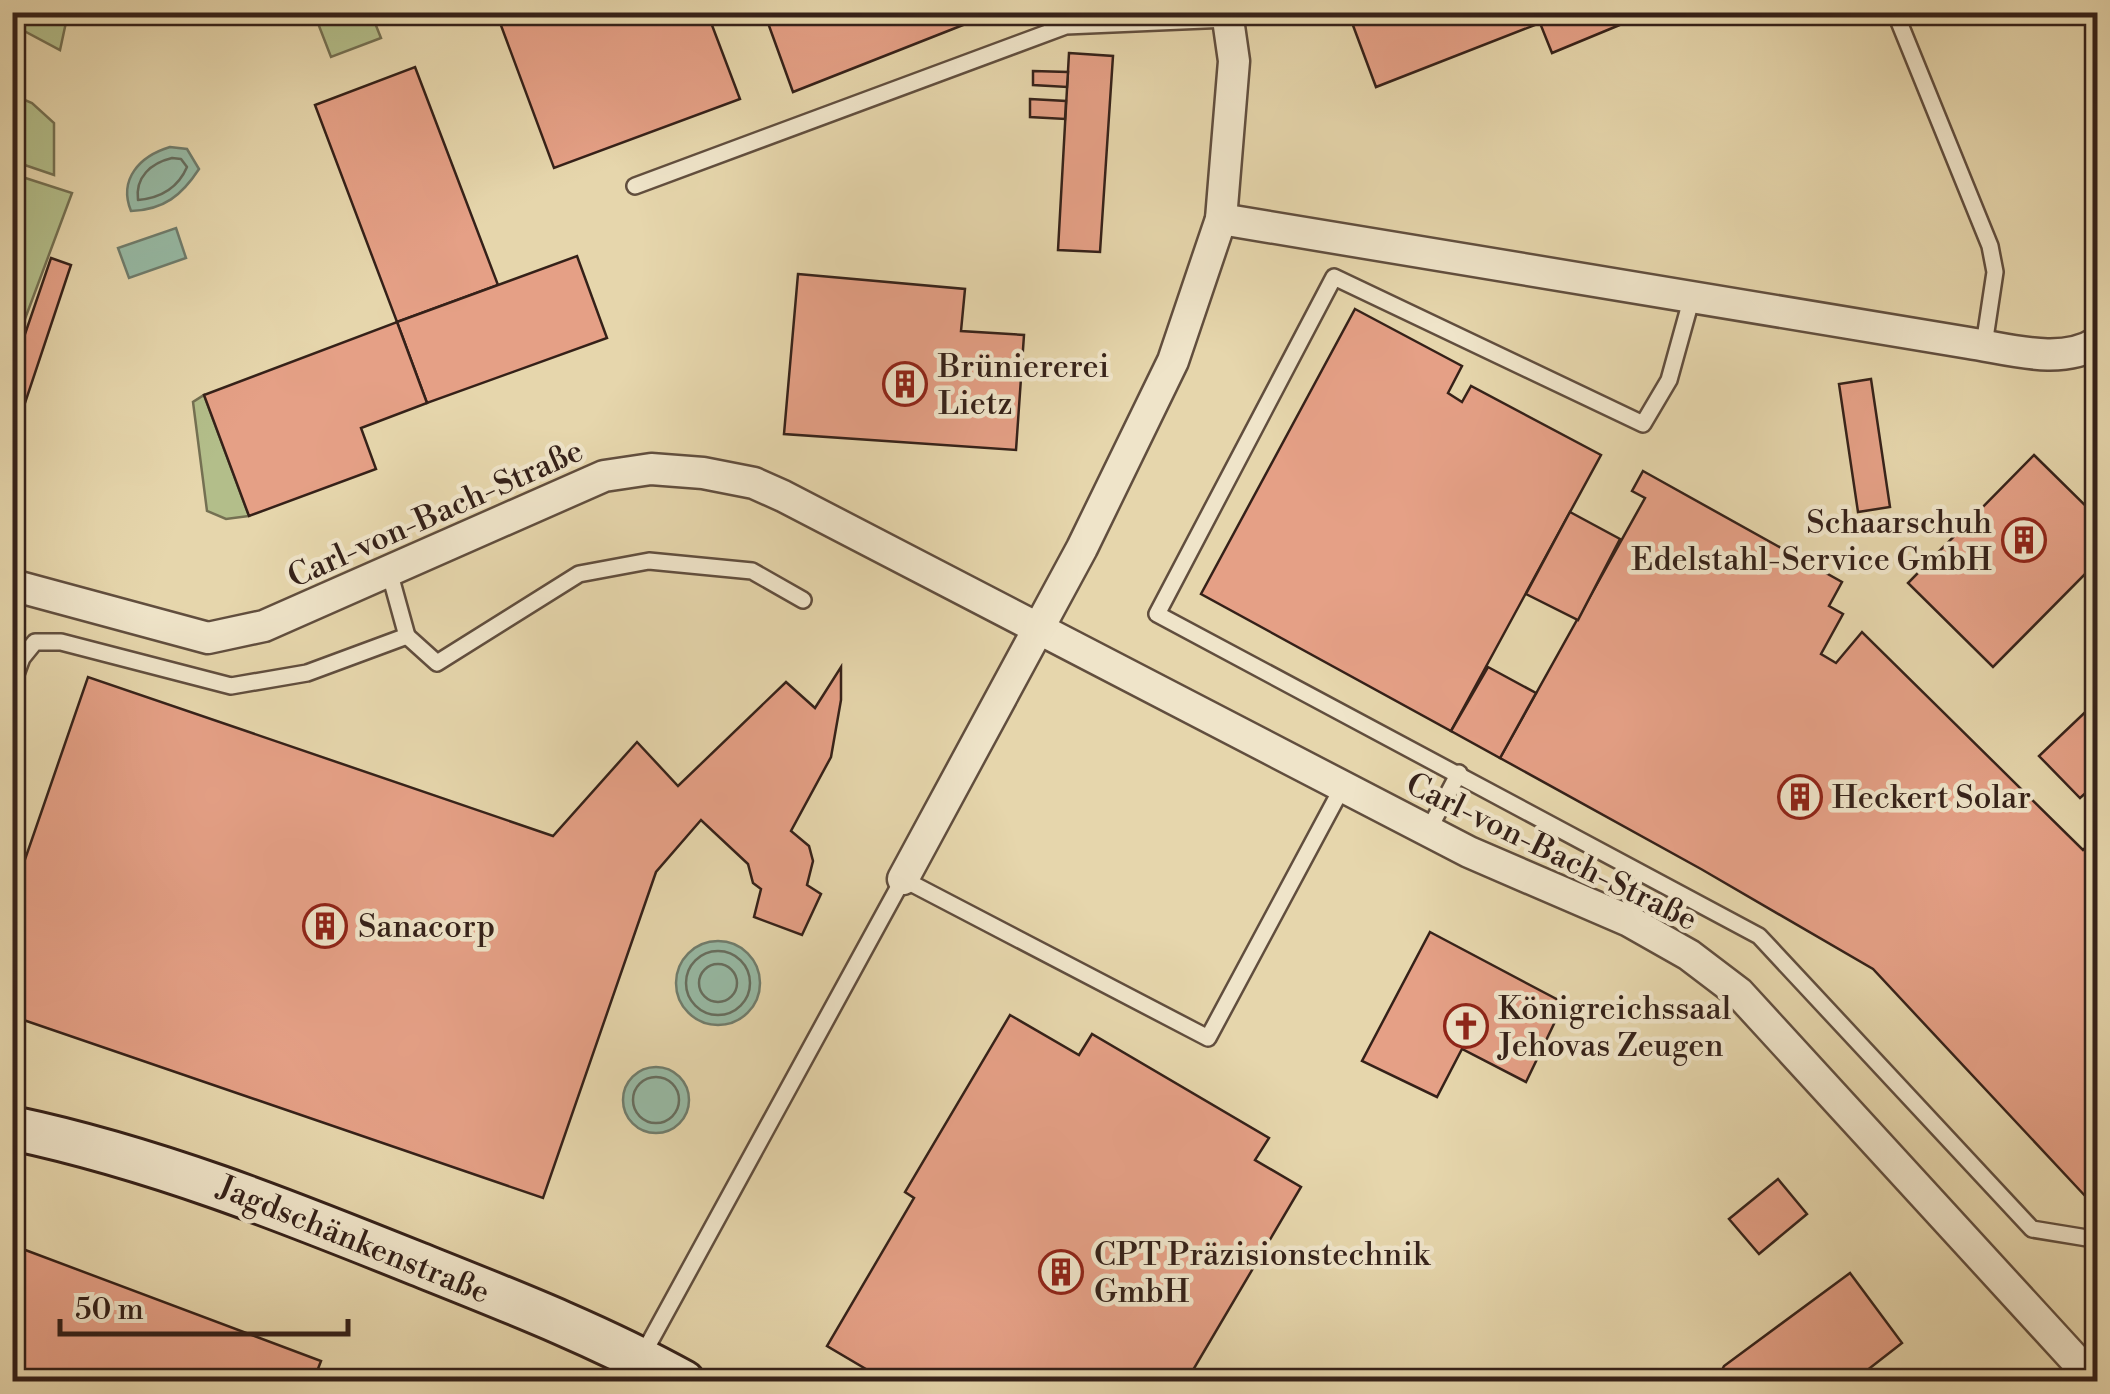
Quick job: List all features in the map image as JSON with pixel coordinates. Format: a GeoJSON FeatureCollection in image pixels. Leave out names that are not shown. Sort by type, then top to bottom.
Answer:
{"type":"FeatureCollection","features":[{"type":"Feature","properties":{"kind":"main road","name":"Jagdschänkenstraße"},"geometry":{"type":"LineString","coordinates":[[12,1128],[212,1182],[549,1316],[684,1382]]}},
{"type":"Feature","properties":{"kind":"street"},"geometry":{"type":"LineString","coordinates":[[902,879],[1039,629],[1173,360],[1221,219],[1234,61],[1228,16]]}},
{"type":"Feature","properties":{"kind":"street"},"geometry":{"type":"LineString","coordinates":[[1221,219],[1984,345],[2052,354],[2084,351],[2098,342]]}},
{"type":"Feature","properties":{"kind":"street","name":"Carl-von-Bach-Straße"},"geometry":{"type":"LineString","coordinates":[[12,585],[208,638],[264,626],[604,476],[651,469],[704,472],[754,484],[1495,865],[1629,921],[1689,954],[1739,993],[2083,1364]]}},
{"type":"Feature","properties":{"kind":"lane"},"geometry":{"type":"LineString","coordinates":[[1895,12],[1990,246],[1994,272],[1984,345]]}},
{"type":"Feature","properties":{"kind":"lane"},"geometry":{"type":"LineString","coordinates":[[635,186],[1066,26],[1228,16]]}},
{"type":"Feature","properties":{"kind":"lane"},"geometry":{"type":"LineString","coordinates":[[1692,297],[1669,380],[1643,424],[1334,278],[1156,614],[1759,936],[2032,1229],[2087,1238],[2098,1231]]}},
{"type":"Feature","properties":{"kind":"lane"},"geometry":{"type":"LineString","coordinates":[[389,571],[407,636],[437,663],[578,574],[650,561],[752,570],[803,600]]}},
{"type":"Feature","properties":{"kind":"lane"},"geometry":{"type":"LineString","coordinates":[[12,685],[22,658],[35,642],[61,642],[231,686],[307,673],[407,636]]}},
{"type":"Feature","properties":{"kind":"lane"},"geometry":{"type":"LineString","coordinates":[[1428,831],[1459,773]]}},
{"type":"Feature","properties":{"kind":"lane"},"geometry":{"type":"LineString","coordinates":[[640,1358],[902,879],[1208,1038],[1342,788]]}},
{"type":"Feature","properties":{"kind":"shaded area"},"geometry":{"type":"Polygon","coordinates":[[[13,13],[68,13],[60,50],[13,25],[13,13]]]}},
{"type":"Feature","properties":{"kind":"shaded area"},"geometry":{"type":"Polygon","coordinates":[[[314,13],[371,13],[381,38],[331,57],[314,13]]]}},
{"type":"Feature","properties":{"kind":"shaded area"},"geometry":{"type":"Polygon","coordinates":[[[13,95],[32,103],[54,123],[54,175],[13,161],[13,95]]]}},
{"type":"Feature","properties":{"kind":"shaded area"},"geometry":{"type":"Polygon","coordinates":[[[12,174],[72,193],[13,351],[12,174]]]}},
{"type":"Feature","properties":{"kind":"shaded area"},"geometry":{"type":"Polygon","coordinates":[[[204,395],[249,516],[226,519],[207,511],[193,402],[204,395]]]}},
{"type":"Feature","properties":{"kind":"water"},"geometry":{"type":"Polygon","coordinates":[[[170,147],[187,149],[199,169],[171,199],[153,208],[131,211],[127,189],[134,170],[149,156],[170,147]]]}},
{"type":"Feature","properties":{"kind":"water"},"geometry":{"type":"Polygon","coordinates":[[[176,228],[186,258],[129,278],[118,248],[176,228]]]}},
{"type":"Feature","properties":{"kind":"water"},"geometry":{"type":"Polygon","coordinates":[[[718,941],[741,948],[753,960],[760,983],[753,1006],[741,1018],[718,1025],[695,1018],[683,1006],[676,983],[683,960],[695,948],[718,941]]]}},
{"type":"Feature","properties":{"kind":"water"},"geometry":{"type":"Polygon","coordinates":[[[656,1067],[679,1077],[689,1100],[679,1123],[656,1133],[633,1123],[623,1100],[633,1077],[656,1067]]]}},
{"type":"Feature","properties":{"kind":"building"},"geometry":{"type":"Polygon","coordinates":[[[496,12],[707,12],[740,99],[554,168],[496,12]]]}},
{"type":"Feature","properties":{"kind":"building"},"geometry":{"type":"Polygon","coordinates":[[[764,12],[996,12],[793,92],[764,12]]]}},
{"type":"Feature","properties":{"kind":"building"},"geometry":{"type":"Polygon","coordinates":[[[1348,12],[1651,12],[1552,53],[1540,23],[1376,87],[1348,12]]]}},
{"type":"Feature","properties":{"kind":"building"},"geometry":{"type":"Polygon","coordinates":[[[1069,53],[1113,56],[1100,252],[1058,250],[1069,53]]]}},
{"type":"Feature","properties":{"kind":"building"},"geometry":{"type":"Polygon","coordinates":[[[415,67],[498,285],[397,322],[315,105],[415,67]]]}},
{"type":"Feature","properties":{"kind":"building"},"geometry":{"type":"Polygon","coordinates":[[[1033,71],[1068,72],[1067,87],[1033,85],[1033,71]]]}},
{"type":"Feature","properties":{"kind":"building"},"geometry":{"type":"Polygon","coordinates":[[[1030,99],[1066,101],[1065,119],[1030,117],[1030,99]]]}},
{"type":"Feature","properties":{"kind":"building"},"geometry":{"type":"Polygon","coordinates":[[[577,256],[607,338],[427,403],[397,322],[577,256]]]}},
{"type":"Feature","properties":{"kind":"building"},"geometry":{"type":"Polygon","coordinates":[[[51,258],[71,265],[22,412],[12,409],[12,372],[51,258]]]}},
{"type":"Feature","properties":{"kind":"building","name":"Brüniererei Lietz"},"geometry":{"type":"Polygon","coordinates":[[[798,274],[965,289],[961,331],[1024,335],[1016,450],[784,434],[798,274]]]}},
{"type":"Feature","properties":{"kind":"building"},"geometry":{"type":"Polygon","coordinates":[[[1355,309],[1462,366],[1448,393],[1462,402],[1471,386],[1601,455],[1451,731],[1201,594],[1355,309]]]}},
{"type":"Feature","properties":{"kind":"building"},"geometry":{"type":"Polygon","coordinates":[[[397,322],[427,403],[361,428],[376,469],[249,516],[204,395],[397,322]]]}},
{"type":"Feature","properties":{"kind":"building"},"geometry":{"type":"Polygon","coordinates":[[[1871,379],[1890,507],[1858,512],[1839,384],[1871,379]]]}},
{"type":"Feature","properties":{"kind":"building","name":"Schaarschuh Edelstahl-Service GmbH"},"geometry":{"type":"Polygon","coordinates":[[[2034,455],[2098,518],[2098,561],[1993,667],[1908,583],[2034,455]]]}},
{"type":"Feature","properties":{"kind":"building","name":"Heckert Solar"},"geometry":{"type":"Polygon","coordinates":[[[1643,471],[1842,582],[1829,606],[1843,614],[1821,654],[1836,663],[1862,632],[2083,850],[2098,836],[2098,1178],[2087,1198],[1873,969],[1500,758],[1645,498],[1632,491],[1643,471]]]}},
{"type":"Feature","properties":{"kind":"building"},"geometry":{"type":"Polygon","coordinates":[[[1570,512],[1620,539],[1578,620],[1526,594],[1570,512]]]}},
{"type":"Feature","properties":{"kind":"building","name":"Sanacorp"},"geometry":{"type":"Polygon","coordinates":[[[841,667],[841,700],[831,757],[791,831],[809,846],[813,861],[807,885],[821,894],[802,935],[754,917],[761,889],[753,883],[748,864],[701,820],[656,872],[543,1198],[12,1016],[12,897],[88,677],[553,836],[637,742],[678,786],[786,682],[815,708],[841,667]]]}},
{"type":"Feature","properties":{"kind":"building"},"geometry":{"type":"Polygon","coordinates":[[[1488,667],[1536,693],[1500,758],[1451,731],[1488,667]]]}},
{"type":"Feature","properties":{"kind":"building"},"geometry":{"type":"Polygon","coordinates":[[[2098,700],[2098,782],[2080,798],[2039,756],[2098,700]]]}},
{"type":"Feature","properties":{"kind":"building","name":"Königreichssaal Jehovas Zeugen"},"geometry":{"type":"Polygon","coordinates":[[[1430,932],[1564,1003],[1526,1082],[1462,1049],[1437,1097],[1362,1061],[1430,932]]]}},
{"type":"Feature","properties":{"kind":"building","name":"CPT Präzisionstechnik GmbH"},"geometry":{"type":"Polygon","coordinates":[[[1010,1015],[1079,1055],[1092,1034],[1269,1138],[1255,1160],[1301,1187],[1186,1382],[888,1382],[827,1346],[914,1198],[905,1192],[1010,1015]]]}},
{"type":"Feature","properties":{"kind":"building"},"geometry":{"type":"Polygon","coordinates":[[[1778,1179],[1807,1214],[1759,1254],[1729,1219],[1778,1179]]]}},
{"type":"Feature","properties":{"kind":"building"},"geometry":{"type":"Polygon","coordinates":[[[12,1245],[321,1361],[313,1382],[12,1382],[12,1245]]]}},
{"type":"Feature","properties":{"kind":"building"},"geometry":{"type":"Polygon","coordinates":[[[1850,1273],[1902,1343],[1852,1382],[1716,1382],[1724,1366],[1850,1273]]]}},
{"type":"Feature","properties":{"kind":"place","name":"Brüniererei Lietz"},"geometry":{"type":"Point","coordinates":[905,384]}},
{"type":"Feature","properties":{"kind":"place","name":"Schaarschuh Edelstahl-Service GmbH"},"geometry":{"type":"Point","coordinates":[2024,540]}},
{"type":"Feature","properties":{"kind":"place","name":"Heckert Solar"},"geometry":{"type":"Point","coordinates":[1800,797]}},
{"type":"Feature","properties":{"kind":"place","name":"Sanacorp"},"geometry":{"type":"Point","coordinates":[325,926]}},
{"type":"Feature","properties":{"kind":"place","name":"Königreichssaal Jehovas Zeugen"},"geometry":{"type":"Point","coordinates":[1466,1026]}},
{"type":"Feature","properties":{"kind":"place","name":"CPT Präzisionstechnik GmbH"},"geometry":{"type":"Point","coordinates":[1061,1272]}}]}
